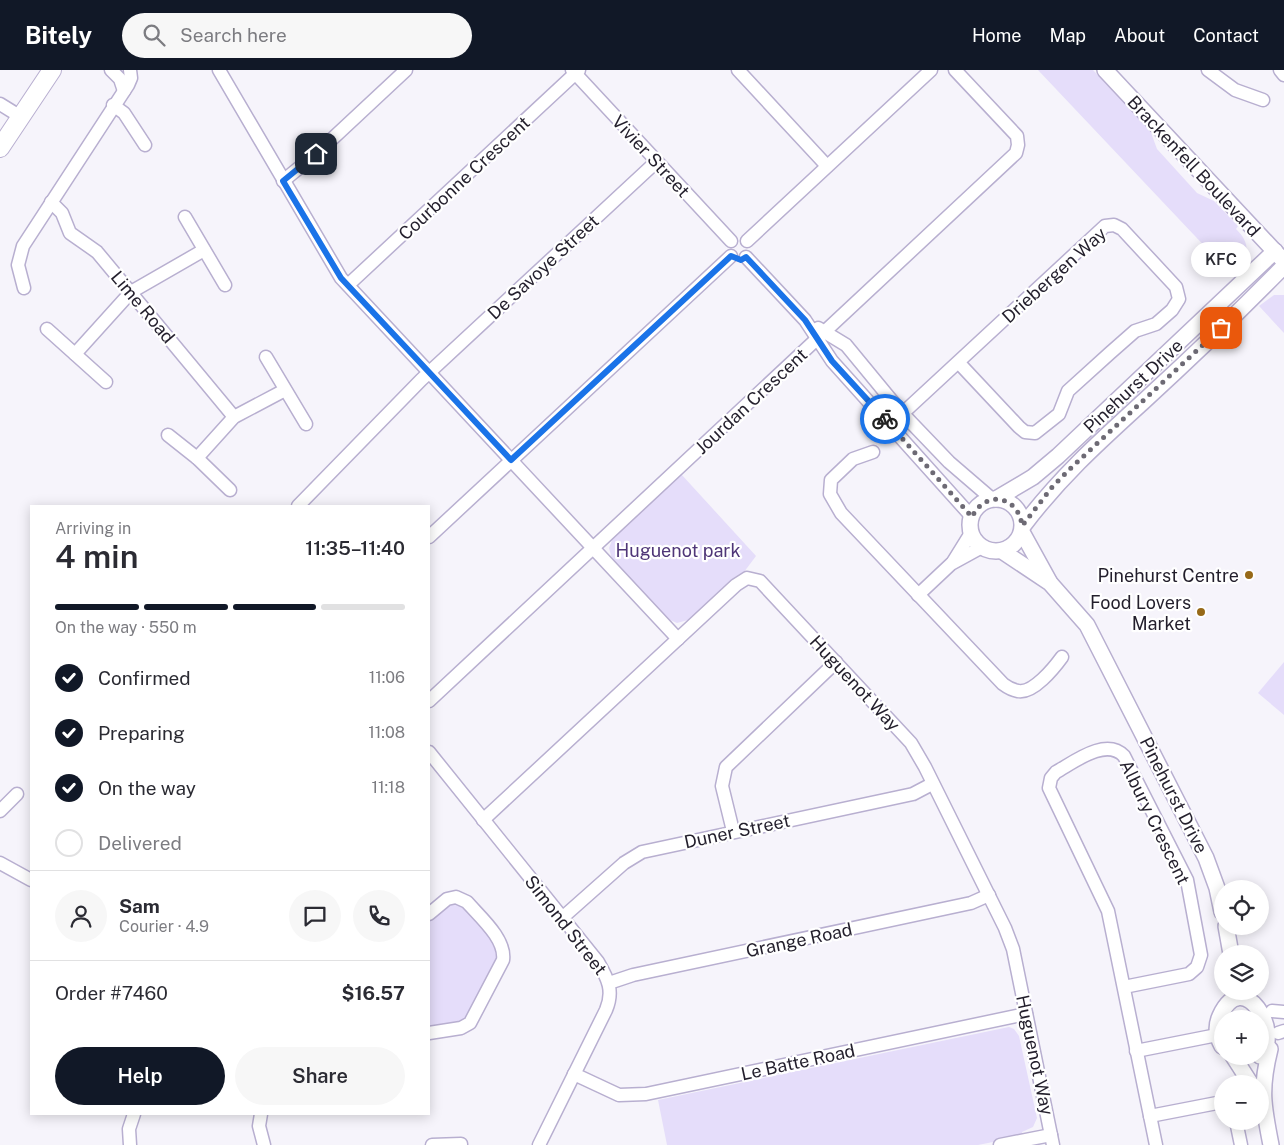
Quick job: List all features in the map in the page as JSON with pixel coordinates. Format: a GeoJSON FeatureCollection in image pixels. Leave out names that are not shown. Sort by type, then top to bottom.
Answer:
{"type":"FeatureCollection","features":[{"type":"Feature","properties":{"kind":"main road"},"geometry":{"type":"LineString","coordinates":[[0,131],[38,70]]}},
{"type":"Feature","properties":{"kind":"main road"},"geometry":{"type":"LineString","coordinates":[[0,148],[11,111],[52,70]]}},
{"type":"Feature","properties":{"kind":"street"},"geometry":{"type":"LineString","coordinates":[[112,70],[120,79],[124,91]]}},
{"type":"Feature","properties":{"kind":"street"},"geometry":{"type":"LineString","coordinates":[[24,288],[18,271],[20,252],[132,78],[130,70]]}},
{"type":"Feature","properties":{"kind":"street"},"geometry":{"type":"LineString","coordinates":[[220,70],[332,264],[348,285],[678,639]]}},
{"type":"Feature","properties":{"kind":"street"},"geometry":{"type":"LineString","coordinates":[[283,181],[316,154],[406,70]]}},
{"type":"Feature","properties":{"kind":"street"},"geometry":{"type":"LineString","coordinates":[[738,70],[827,166]]}},
{"type":"Feature","properties":{"kind":"street"},"geometry":{"type":"LineString","coordinates":[[747,241],[931,70]]}},
{"type":"Feature","properties":{"kind":"street","name":"Jourdan Crescent"},"geometry":{"type":"LineString","coordinates":[[430,700],[1017,152],[1019,141],[1014,131],[955,70]]}},
{"type":"Feature","properties":{"kind":"street","name":"Brackenfell Boulevard"},"geometry":{"type":"LineString","coordinates":[[1105,70],[1281,252]]}},
{"type":"Feature","properties":{"kind":"street"},"geometry":{"type":"LineString","coordinates":[[1208,70],[1235,90],[1263,100]]}},
{"type":"Feature","properties":{"kind":"street"},"geometry":{"type":"LineString","coordinates":[[1280,70],[1284,75]]}},
{"type":"Feature","properties":{"kind":"street","name":"Vivier Street"},"geometry":{"type":"LineString","coordinates":[[575,71],[656,162],[731,241]]}},
{"type":"Feature","properties":{"kind":"street","name":"Courbonne Crescent"},"geometry":{"type":"LineString","coordinates":[[348,285],[575,71]]}},
{"type":"Feature","properties":{"kind":"street"},"geometry":{"type":"LineString","coordinates":[[114,105],[124,113],[145,145]]}},
{"type":"Feature","properties":{"kind":"street","name":"De Savoye Street"},"geometry":{"type":"LineString","coordinates":[[430,373],[656,162]]}},
{"type":"Feature","properties":{"kind":"street","name":"Lime Road"},"geometry":{"type":"LineString","coordinates":[[51,202],[62,213],[70,233],[93,248],[234,417]]}},
{"type":"Feature","properties":{"kind":"street"},"geometry":{"type":"LineString","coordinates":[[185,217],[225,285]]}},
{"type":"Feature","properties":{"kind":"street","name":"Driebergen Way"},"geometry":{"type":"LineString","coordinates":[[890,424],[1104,226],[1118,226],[1128,233],[1180,293],[1179,299],[1172,310],[1156,324],[1135,330],[1068,392],[1062,410],[1042,430],[1035,433],[1025,432],[1019,427],[958,362]]}},
{"type":"Feature","properties":{"kind":"street"},"geometry":{"type":"LineString","coordinates":[[736,238],[747,241],[750,246],[746,257],[741,260],[731,256],[728,249],[731,241],[736,238]]}},
{"type":"Feature","properties":{"kind":"street"},"geometry":{"type":"LineString","coordinates":[[74,354],[131,292],[204,250]]}},
{"type":"Feature","properties":{"kind":"street","name":"Pinehurst Drive"},"geometry":{"type":"LineString","coordinates":[[994,499],[1034,477],[1281,252]]}},
{"type":"Feature","properties":{"kind":"street"},"geometry":{"type":"LineString","coordinates":[[430,536],[731,256]]}},
{"type":"Feature","properties":{"kind":"street"},"geometry":{"type":"LineString","coordinates":[[746,257],[821,336],[832,361],[972,517]]}},
{"type":"Feature","properties":{"kind":"street","name":"Pinehurst Drive"},"geometry":{"type":"LineString","coordinates":[[1215,880],[1206,858],[1106,658],[1087,625],[1050,583],[1022,529],[1053,486],[1284,266]]}},
{"type":"Feature","properties":{"kind":"street"},"geometry":{"type":"LineString","coordinates":[[47,329],[106,382]]}},
{"type":"Feature","properties":{"kind":"street"},"geometry":{"type":"LineString","coordinates":[[821,336],[846,345],[902,413],[959,472],[994,499]]}},
{"type":"Feature","properties":{"kind":"street"},"geometry":{"type":"LineString","coordinates":[[266,357],[306,424]]}},
{"type":"Feature","properties":{"kind":"street"},"geometry":{"type":"LineString","coordinates":[[299,505],[430,373]]}},
{"type":"Feature","properties":{"kind":"street"},"geometry":{"type":"LineString","coordinates":[[197,458],[234,417],[285,390]]}},
{"type":"Feature","properties":{"kind":"street"},"geometry":{"type":"LineString","coordinates":[[168,436],[197,458],[230,490]]}},
{"type":"Feature","properties":{"kind":"street"},"geometry":{"type":"LineString","coordinates":[[872,452],[853,459],[831,480],[830,494],[841,513],[999,680],[1013,689],[1021,691],[1036,684],[1049,674],[1062,657]]}},
{"type":"Feature","properties":{"kind":"street"},"geometry":{"type":"LineString","coordinates":[[918,595],[951,564],[971,533],[972,517],[979,506],[994,499],[1005,500],[1018,510],[1022,529],[1014,544],[1002,551],[991,551],[982,547],[971,533]]}},
{"type":"Feature","properties":{"kind":"street"},"geometry":{"type":"LineString","coordinates":[[951,564],[982,547]]}},
{"type":"Feature","properties":{"kind":"street","name":"Pinehurst Drive"},"geometry":{"type":"LineString","coordinates":[[1002,551],[1050,583]]}},
{"type":"Feature","properties":{"kind":"street","name":"Huguenot Way"},"geometry":{"type":"LineString","coordinates":[[483,820],[736,585],[750,578],[764,585],[911,743],[988,895],[1013,949],[1052,1140]]}},
{"type":"Feature","properties":{"kind":"street"},"geometry":{"type":"LineString","coordinates":[[733,831],[722,786],[726,767],[836,662]]}},
{"type":"Feature","properties":{"kind":"street","name":"Albury Crescent"},"geometry":{"type":"LineString","coordinates":[[1124,987],[1189,974],[1199,964],[1201,954],[1185,876],[1124,756],[1116,750],[1104,748],[1056,772],[1051,778],[1049,788],[1106,906],[1156,1145]]}},
{"type":"Feature","properties":{"kind":"street","name":"Simond Street"},"geometry":{"type":"LineString","coordinates":[[430,753],[598,962],[609,983],[608,1004],[539,1145]]}},
{"type":"Feature","properties":{"kind":"street","name":"Duner Street"},"geometry":{"type":"LineString","coordinates":[[562,918],[636,855],[733,831],[913,794],[932,784]]}},
{"type":"Feature","properties":{"kind":"street"},"geometry":{"type":"LineString","coordinates":[[0,811],[17,794]]}},
{"type":"Feature","properties":{"kind":"street"},"geometry":{"type":"LineString","coordinates":[[0,863],[30,879]]}},
{"type":"Feature","properties":{"kind":"street","name":"Grange Road"},"geometry":{"type":"LineString","coordinates":[[609,983],[633,975],[971,903],[988,895]]}},
{"type":"Feature","properties":{"kind":"street"},"geometry":{"type":"LineString","coordinates":[[430,913],[447,898],[462,899],[467,902],[500,943],[504,952],[503,960],[470,1023],[462,1028],[430,1033]]}},
{"type":"Feature","properties":{"kind":"street"},"geometry":{"type":"LineString","coordinates":[[1262,1000],[1278,1012],[1276,1018],[1281,1032],[1269,1047]]}},
{"type":"Feature","properties":{"kind":"street","name":"Le Batte Road"},"geometry":{"type":"LineString","coordinates":[[574,1074],[619,1095],[646,1094],[1026,1014]]}},
{"type":"Feature","properties":{"kind":"street"},"geometry":{"type":"LineString","coordinates":[[1136,1051],[1214,1041]]}},
{"type":"Feature","properties":{"kind":"street"},"geometry":{"type":"LineString","coordinates":[[1150,1116],[1214,1104]]}},
{"type":"Feature","properties":{"kind":"street"},"geometry":{"type":"LineString","coordinates":[[130,1145],[128,1129],[132,1115]]}},
{"type":"Feature","properties":{"kind":"street"},"geometry":{"type":"LineString","coordinates":[[261,1115],[259,1126],[264,1145]]}},
{"type":"Feature","properties":{"kind":"street"},"geometry":{"type":"LineString","coordinates":[[1238,1130],[1240,1145]]}},
{"type":"Feature","properties":{"kind":"street"},"geometry":{"type":"LineString","coordinates":[[1268,1130],[1271,1145]]}},
{"type":"Feature","properties":{"kind":"street"},"geometry":{"type":"LineString","coordinates":[[1000,1145],[1052,1140]]}},
{"type":"Feature","properties":{"kind":"street"},"geometry":{"type":"LineString","coordinates":[[432,1145],[461,1144]]}},
{"type":"Feature","properties":{"kind":"green space"},"geometry":{"type":"Polygon","coordinates":[[[1038,70],[1093,70],[1150,130],[1157,149],[1197,193],[1214,201],[1238,226],[1236,229],[1245,241],[1246,252],[1236,268],[1230,273],[1038,70]]]}},
{"type":"Feature","properties":{"kind":"green space"},"geometry":{"type":"Polygon","coordinates":[[[1274,295],[1284,295],[1284,333],[1259,306],[1274,295]]]}},
{"type":"Feature","properties":{"kind":"green space","name":"Huguenot park"},"geometry":{"type":"Polygon","coordinates":[[[681,474],[756,556],[744,572],[735,577],[688,620],[677,623],[668,619],[612,559],[609,548],[613,538],[681,474]]]}},
{"type":"Feature","properties":{"kind":"green space"},"geometry":{"type":"Polygon","coordinates":[[[1284,662],[1284,715],[1258,693],[1284,662]]]}},
{"type":"Feature","properties":{"kind":"green space"},"geometry":{"type":"Polygon","coordinates":[[[452,902],[465,906],[495,943],[498,956],[464,1022],[430,1028],[430,920],[443,906],[452,902]]]}},
{"type":"Feature","properties":{"kind":"green space"},"geometry":{"type":"Polygon","coordinates":[[[1009,1027],[1014,1029],[1019,1036],[1037,1118],[1033,1127],[1022,1132],[1023,1136],[978,1145],[667,1145],[658,1100],[1009,1027]]]}},
{"type":"Feature","properties":{"kind":"way so far"},"geometry":{"type":"LineString","coordinates":[[885,419],[972,517],[979,506],[985,502],[996,499],[1005,500],[1018,510],[1022,518],[1022,526],[1053,486],[1073,466],[1221,328]]}},
{"type":"Feature","properties":{"kind":"place","name":"KFC"},"geometry":{"type":"Point","coordinates":[1221,328]}},
{"type":"Feature","properties":{"kind":"place","name":"Pinehurst Centre"},"geometry":{"type":"Point","coordinates":[1249,575]}},
{"type":"Feature","properties":{"kind":"place","name":"Food Lovers Market"},"geometry":{"type":"Point","coordinates":[1201,612]}},
{"type":"Feature","properties":{"kind":"route"},"geometry":{"type":"LineString","coordinates":[[316,154],[283,181],[332,264],[341,278],[511,460],[731,256],[741,260],[746,257],[805,320],[832,361],[885,419]]}}]}
